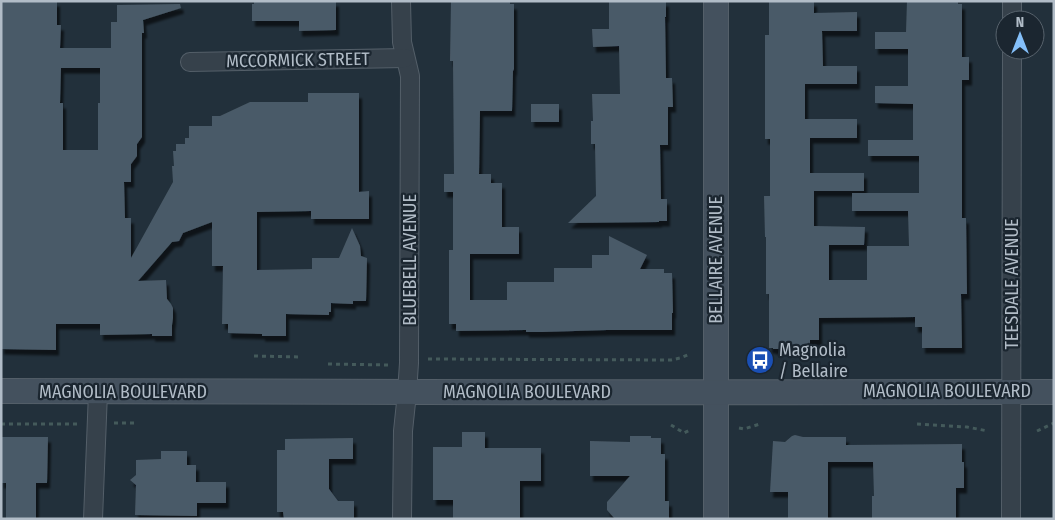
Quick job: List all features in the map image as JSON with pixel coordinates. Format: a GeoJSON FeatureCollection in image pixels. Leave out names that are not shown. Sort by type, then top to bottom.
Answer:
{"type":"FeatureCollection","features":[{"type":"Feature","properties":{"kind":"main road","name":"BELLAIRE AVENUE"},"geometry":{"type":"LineString","coordinates":[[716,1],[716,519]]}},
{"type":"Feature","properties":{"kind":"main road","name":"MAGNOLIA BOULEVARD"},"geometry":{"type":"LineString","coordinates":[[1,391],[408,393],[717,391],[1054,392]]}},
{"type":"Feature","properties":{"kind":"street","name":"BLUEBELL AVENUE"},"geometry":{"type":"LineString","coordinates":[[402,1],[402,42],[410,76],[410,363],[403,430],[402,519]]}},
{"type":"Feature","properties":{"kind":"street","name":"MCCORMICK STREET"},"geometry":{"type":"LineString","coordinates":[[190,62],[406,58]]}},
{"type":"Feature","properties":{"kind":"street","name":"TEESDALE AVENUE"},"geometry":{"type":"LineString","coordinates":[[1012,60],[1012,519]]}},
{"type":"Feature","properties":{"kind":"street"},"geometry":{"type":"LineString","coordinates":[[93,519],[98,392]]}},
{"type":"Feature","properties":{"kind":"path"},"geometry":{"type":"LineString","coordinates":[[428,359],[671,360],[690,354]]}},
{"type":"Feature","properties":{"kind":"path"},"geometry":{"type":"LineString","coordinates":[[254,356],[302,358]]}},
{"type":"Feature","properties":{"kind":"path"},"geometry":{"type":"LineString","coordinates":[[328,364],[391,365]]}},
{"type":"Feature","properties":{"kind":"path"},"geometry":{"type":"LineString","coordinates":[[1,424],[136,423]]}},
{"type":"Feature","properties":{"kind":"path"},"geometry":{"type":"LineString","coordinates":[[739,428],[744,429],[760,424]]}},
{"type":"Feature","properties":{"kind":"path"},"geometry":{"type":"LineString","coordinates":[[917,424],[967,427],[988,431]]}},
{"type":"Feature","properties":{"kind":"path"},"geometry":{"type":"LineString","coordinates":[[1037,431],[1054,424]]}},
{"type":"Feature","properties":{"kind":"path"},"geometry":{"type":"LineString","coordinates":[[671,425],[684,433],[690,430]]}},
{"type":"Feature","properties":{"kind":"building"},"geometry":{"type":"Polygon","coordinates":[[[1,1],[57,1],[57,25],[61,25],[60,48],[111,48],[111,22],[117,22],[117,5],[180,4],[181,8],[143,20],[142,137],[137,144],[137,156],[131,164],[131,182],[124,182],[125,218],[131,218],[131,258],[173,182],[173,151],[176,151],[176,144],[185,144],[185,138],[189,138],[189,126],[212,126],[212,116],[220,116],[250,102],[308,102],[308,93],[359,93],[359,192],[369,191],[369,219],[311,219],[311,211],[257,212],[257,270],[312,269],[312,258],[339,258],[352,228],[360,246],[361,256],[367,258],[366,301],[353,301],[353,304],[331,303],[329,315],[286,314],[286,336],[228,333],[228,324],[222,324],[223,266],[212,266],[212,222],[183,233],[179,241],[172,242],[138,281],[166,280],[167,299],[173,308],[172,336],[152,336],[152,334],[100,335],[100,324],[56,324],[56,350],[1,349],[1,1]],[[61,68],[60,103],[63,103],[63,150],[98,150],[100,68],[61,68]]]}},
{"type":"Feature","properties":{"kind":"building"},"geometry":{"type":"Polygon","coordinates":[[[254,1],[336,1],[336,30],[299,31],[299,21],[252,21],[252,4],[254,4],[254,1]]]}},
{"type":"Feature","properties":{"kind":"building"},"geometry":{"type":"Polygon","coordinates":[[[451,1],[510,1],[510,4],[514,4],[512,111],[480,111],[479,174],[491,174],[491,183],[502,183],[502,227],[519,227],[519,254],[470,254],[470,300],[507,300],[507,282],[554,282],[554,268],[592,268],[592,255],[609,255],[609,236],[647,255],[640,269],[664,269],[664,273],[672,273],[672,330],[456,331],[456,324],[449,324],[449,250],[453,250],[453,192],[444,192],[444,174],[454,174],[453,61],[450,61],[451,1]]]}},
{"type":"Feature","properties":{"kind":"building"},"geometry":{"type":"Polygon","coordinates":[[[609,1],[666,1],[666,78],[672,78],[673,107],[668,107],[668,145],[660,145],[661,199],[667,199],[667,221],[568,223],[596,196],[595,144],[591,144],[591,121],[593,121],[592,94],[620,94],[619,46],[593,47],[592,29],[609,29],[609,1]]]}},
{"type":"Feature","properties":{"kind":"building"},"geometry":{"type":"Polygon","coordinates":[[[769,1],[814,1],[814,13],[857,12],[857,31],[822,31],[823,66],[857,66],[857,84],[805,84],[805,119],[857,119],[857,138],[810,138],[810,173],[864,173],[864,191],[814,191],[814,226],[865,227],[864,245],[829,245],[829,280],[867,280],[867,246],[909,246],[908,211],[852,211],[852,193],[919,193],[919,156],[868,156],[868,140],[913,140],[913,104],[875,103],[875,86],[908,86],[908,49],[875,49],[875,32],[906,32],[907,1],[958,1],[958,4],[962,4],[962,57],[969,57],[969,80],[962,80],[962,218],[966,218],[967,294],[961,294],[962,348],[922,348],[922,327],[915,327],[915,317],[819,318],[819,340],[810,340],[810,348],[769,348],[769,294],[766,294],[764,196],[770,196],[770,139],[765,139],[765,35],[769,35],[769,1]]]}},
{"type":"Feature","properties":{"kind":"building"},"geometry":{"type":"Polygon","coordinates":[[[531,104],[559,104],[559,122],[531,122],[531,104]]]}},
{"type":"Feature","properties":{"kind":"building"},"geometry":{"type":"Polygon","coordinates":[[[462,432],[485,432],[485,448],[541,448],[541,481],[520,481],[520,519],[453,519],[453,500],[433,500],[433,447],[462,447],[462,432]]]}},
{"type":"Feature","properties":{"kind":"building"},"geometry":{"type":"Polygon","coordinates":[[[795,435],[803,437],[846,437],[846,445],[962,444],[964,488],[956,488],[956,519],[872,519],[872,496],[874,496],[873,462],[828,462],[828,519],[788,519],[788,492],[770,492],[773,441],[785,442],[795,435]]]}},
{"type":"Feature","properties":{"kind":"building"},"geometry":{"type":"Polygon","coordinates":[[[630,436],[661,438],[661,454],[665,454],[665,501],[669,501],[669,519],[615,519],[607,510],[607,502],[630,476],[590,476],[590,441],[630,442],[630,436]]]}},
{"type":"Feature","properties":{"kind":"building"},"geometry":{"type":"Polygon","coordinates":[[[1,437],[48,437],[47,483],[36,483],[36,519],[6,519],[6,483],[1,483],[1,437]]]}},
{"type":"Feature","properties":{"kind":"building"},"geometry":{"type":"Polygon","coordinates":[[[353,438],[353,459],[329,459],[329,489],[338,501],[354,501],[354,519],[284,519],[283,512],[277,512],[277,450],[285,450],[285,439],[353,438]]]}},
{"type":"Feature","properties":{"kind":"building"},"geometry":{"type":"Polygon","coordinates":[[[161,451],[187,451],[187,465],[196,465],[196,482],[226,482],[226,503],[197,503],[197,516],[135,515],[136,485],[130,480],[136,475],[136,460],[161,459],[161,451]]]}},
{"type":"Feature","properties":{"kind":"place","name":"Magnolia / Bellaire"},"geometry":{"type":"Point","coordinates":[760,360]}}]}
